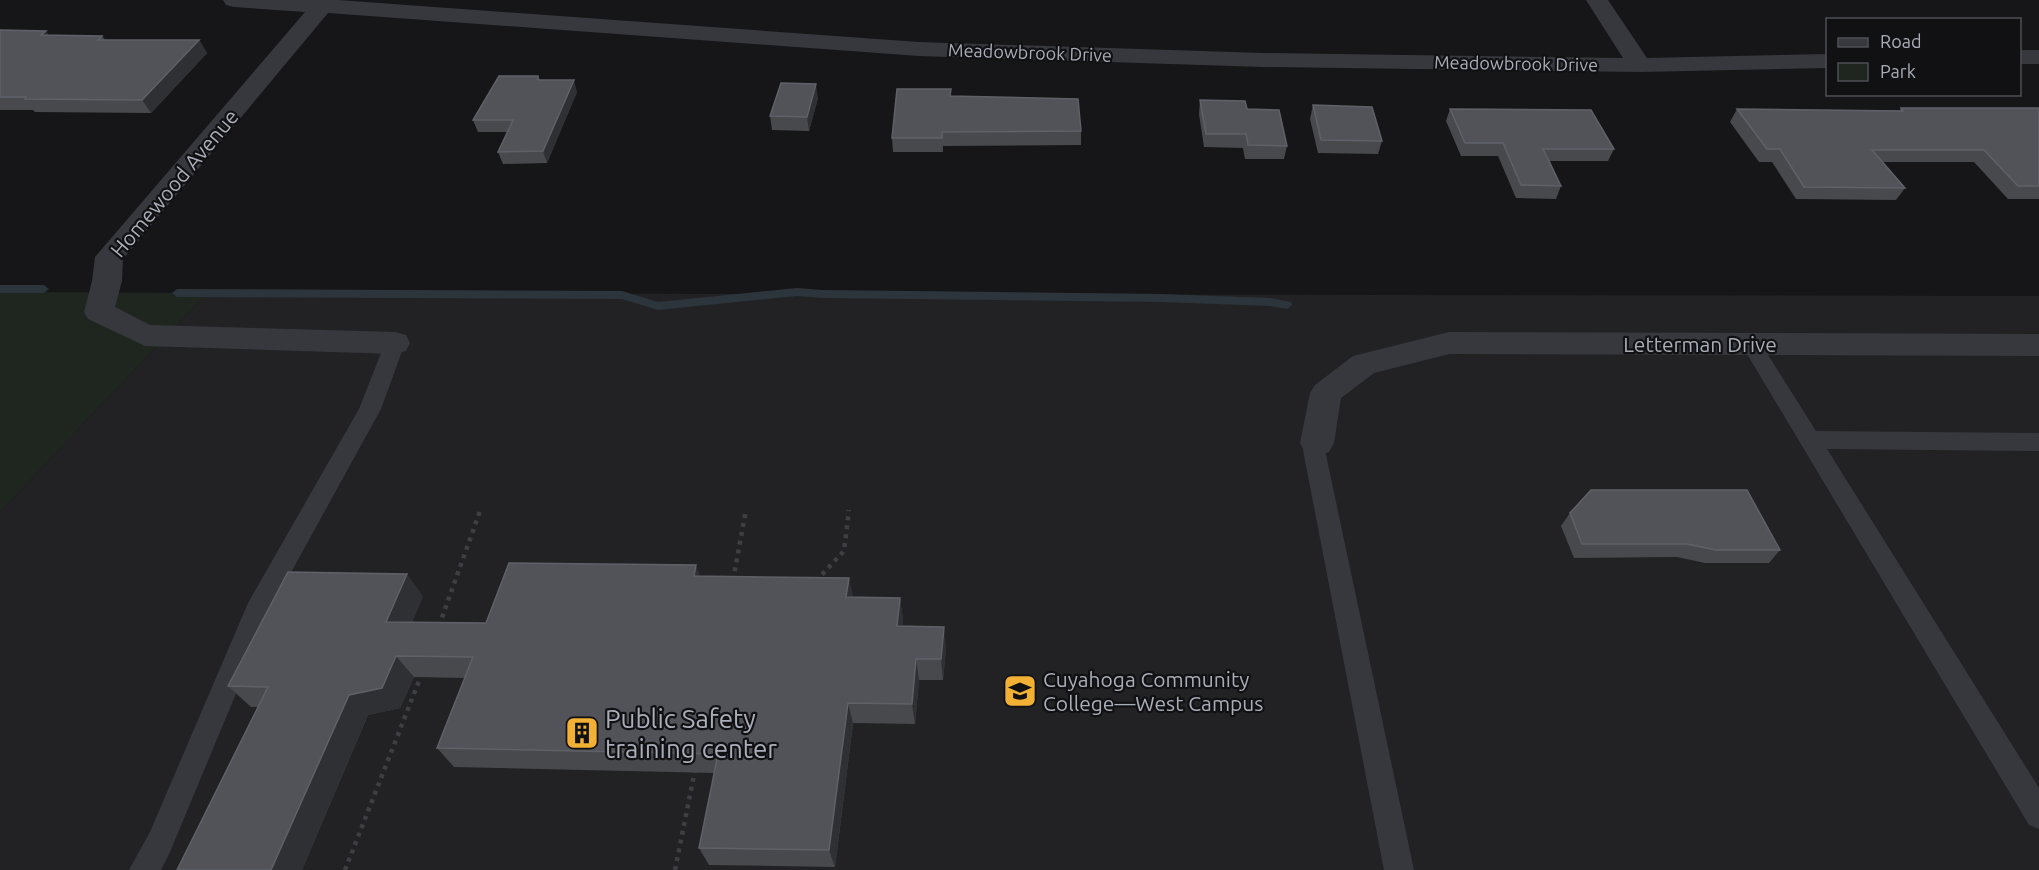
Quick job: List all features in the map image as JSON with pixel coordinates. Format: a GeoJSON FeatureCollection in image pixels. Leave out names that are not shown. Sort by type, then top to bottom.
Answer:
{"type":"FeatureCollection","features":[{"type":"Feature","properties":{"kind":"street","name":"Meadowbrook Drive"},"geometry":{"type":"LineString","coordinates":[[234,0],[325,3],[919,49],[1263,60],[1640,65],[1826,61]]}},
{"type":"Feature","properties":{"kind":"street"},"geometry":{"type":"LineString","coordinates":[[1597,0],[1640,65]]}},
{"type":"Feature","properties":{"kind":"street","name":"Homewood Avenue"},"geometry":{"type":"LineString","coordinates":[[325,3],[109,257],[99,312],[145,335],[395,343]]}},
{"type":"Feature","properties":{"kind":"street"},"geometry":{"type":"LineString","coordinates":[[2021,57],[2039,57]]}},
{"type":"Feature","properties":{"kind":"street","name":"Letterman Drive"},"geometry":{"type":"LineString","coordinates":[[1317,443],[1326,393],[1364,364],[1449,343],[2039,345]]}},
{"type":"Feature","properties":{"kind":"lane"},"geometry":{"type":"LineString","coordinates":[[144,870],[160,842],[261,603],[370,409],[395,343]]}},
{"type":"Feature","properties":{"kind":"lane"},"geometry":{"type":"LineString","coordinates":[[1751,344],[2039,815]]}},
{"type":"Feature","properties":{"kind":"lane"},"geometry":{"type":"LineString","coordinates":[[1810,440],[2039,442]]}},
{"type":"Feature","properties":{"kind":"lane"},"geometry":{"type":"LineString","coordinates":[[1317,443],[1314,450],[1399,870]]}},
{"type":"Feature","properties":{"kind":"path"},"geometry":{"type":"LineString","coordinates":[[731,588],[746,510]]}},
{"type":"Feature","properties":{"kind":"path"},"geometry":{"type":"LineString","coordinates":[[814,583],[844,551],[849,510]]}},
{"type":"Feature","properties":{"kind":"path"},"geometry":{"type":"LineString","coordinates":[[439,627],[480,511]]}},
{"type":"Feature","properties":{"kind":"path"},"geometry":{"type":"LineString","coordinates":[[345,870],[419,681]]}},
{"type":"Feature","properties":{"kind":"path"},"geometry":{"type":"LineString","coordinates":[[675,870],[696,766]]}},
{"type":"Feature","properties":{"kind":"shaded area","name":"Cuyahoga Community College—West Campus"},"geometry":{"type":"Polygon","coordinates":[[[207,293],[2039,296],[2039,870],[0,870],[0,512],[207,293]]]}},
{"type":"Feature","properties":{"kind":"green space"},"geometry":{"type":"Polygon","coordinates":[[[0,292],[207,293],[0,512],[0,292]]]}},
{"type":"Feature","properties":{"kind":"building"},"geometry":{"type":"Polygon","coordinates":[[[0,30],[46,31],[41,35],[102,36],[98,40],[199,40],[142,100],[25,99],[26,97],[0,97],[0,30]]]}},
{"type":"Feature","properties":{"kind":"building"},"geometry":{"type":"Polygon","coordinates":[[[499,76],[538,76],[538,80],[574,80],[543,151],[498,152],[513,120],[473,120],[499,76]]]}},
{"type":"Feature","properties":{"kind":"building"},"geometry":{"type":"Polygon","coordinates":[[[781,83],[816,84],[807,117],[770,116],[781,83]]]}},
{"type":"Feature","properties":{"kind":"building"},"geometry":{"type":"Polygon","coordinates":[[[897,89],[951,89],[950,96],[1078,99],[1081,131],[942,132],[942,138],[892,138],[897,89]]]}},
{"type":"Feature","properties":{"kind":"building"},"geometry":{"type":"Polygon","coordinates":[[[1200,100],[1245,101],[1247,109],[1279,110],[1287,146],[1248,145],[1246,134],[1206,134],[1200,100]]]}},
{"type":"Feature","properties":{"kind":"building"},"geometry":{"type":"Polygon","coordinates":[[[1313,105],[1372,107],[1382,141],[1321,140],[1313,105]]]}},
{"type":"Feature","properties":{"kind":"building"},"geometry":{"type":"Polygon","coordinates":[[[1901,108],[2039,108],[2039,186],[2018,186],[1984,150],[1872,150],[1905,188],[1804,187],[1780,149],[1767,149],[1737,109],[1903,111],[1901,108]]]}},
{"type":"Feature","properties":{"kind":"building"},"geometry":{"type":"Polygon","coordinates":[[[1450,109],[1591,110],[1614,149],[1543,149],[1561,186],[1521,185],[1503,143],[1465,143],[1450,109]]]}},
{"type":"Feature","properties":{"kind":"building"},"geometry":{"type":"Polygon","coordinates":[[[1591,490],[1747,490],[1780,550],[1716,550],[1687,544],[1582,544],[1570,513],[1591,490]]]}},
{"type":"Feature","properties":{"kind":"building","name":"Public Safety training center"},"geometry":{"type":"Polygon","coordinates":[[[509,563],[696,565],[694,576],[849,578],[846,597],[900,598],[897,626],[944,627],[941,659],[916,659],[912,704],[848,703],[829,850],[699,848],[718,754],[437,748],[473,657],[396,656],[382,688],[349,695],[271,870],[177,870],[268,687],[228,686],[288,572],[407,574],[386,622],[486,623],[509,563]]]}},
{"type":"Feature","properties":{"kind":"waterway"},"geometry":{"type":"LineString","coordinates":[[0,289],[44,289]]}},
{"type":"Feature","properties":{"kind":"waterway"},"geometry":{"type":"LineString","coordinates":[[177,293],[622,295],[658,306],[797,292],[1160,298],[1270,302],[1287,305]]}},
{"type":"Feature","properties":{"kind":"place","name":"Cuyahoga Community College—West Campus"},"geometry":{"type":"Point","coordinates":[1020,691]}},
{"type":"Feature","properties":{"kind":"place","name":"Public Safety training center"},"geometry":{"type":"Point","coordinates":[582,733]}}]}
